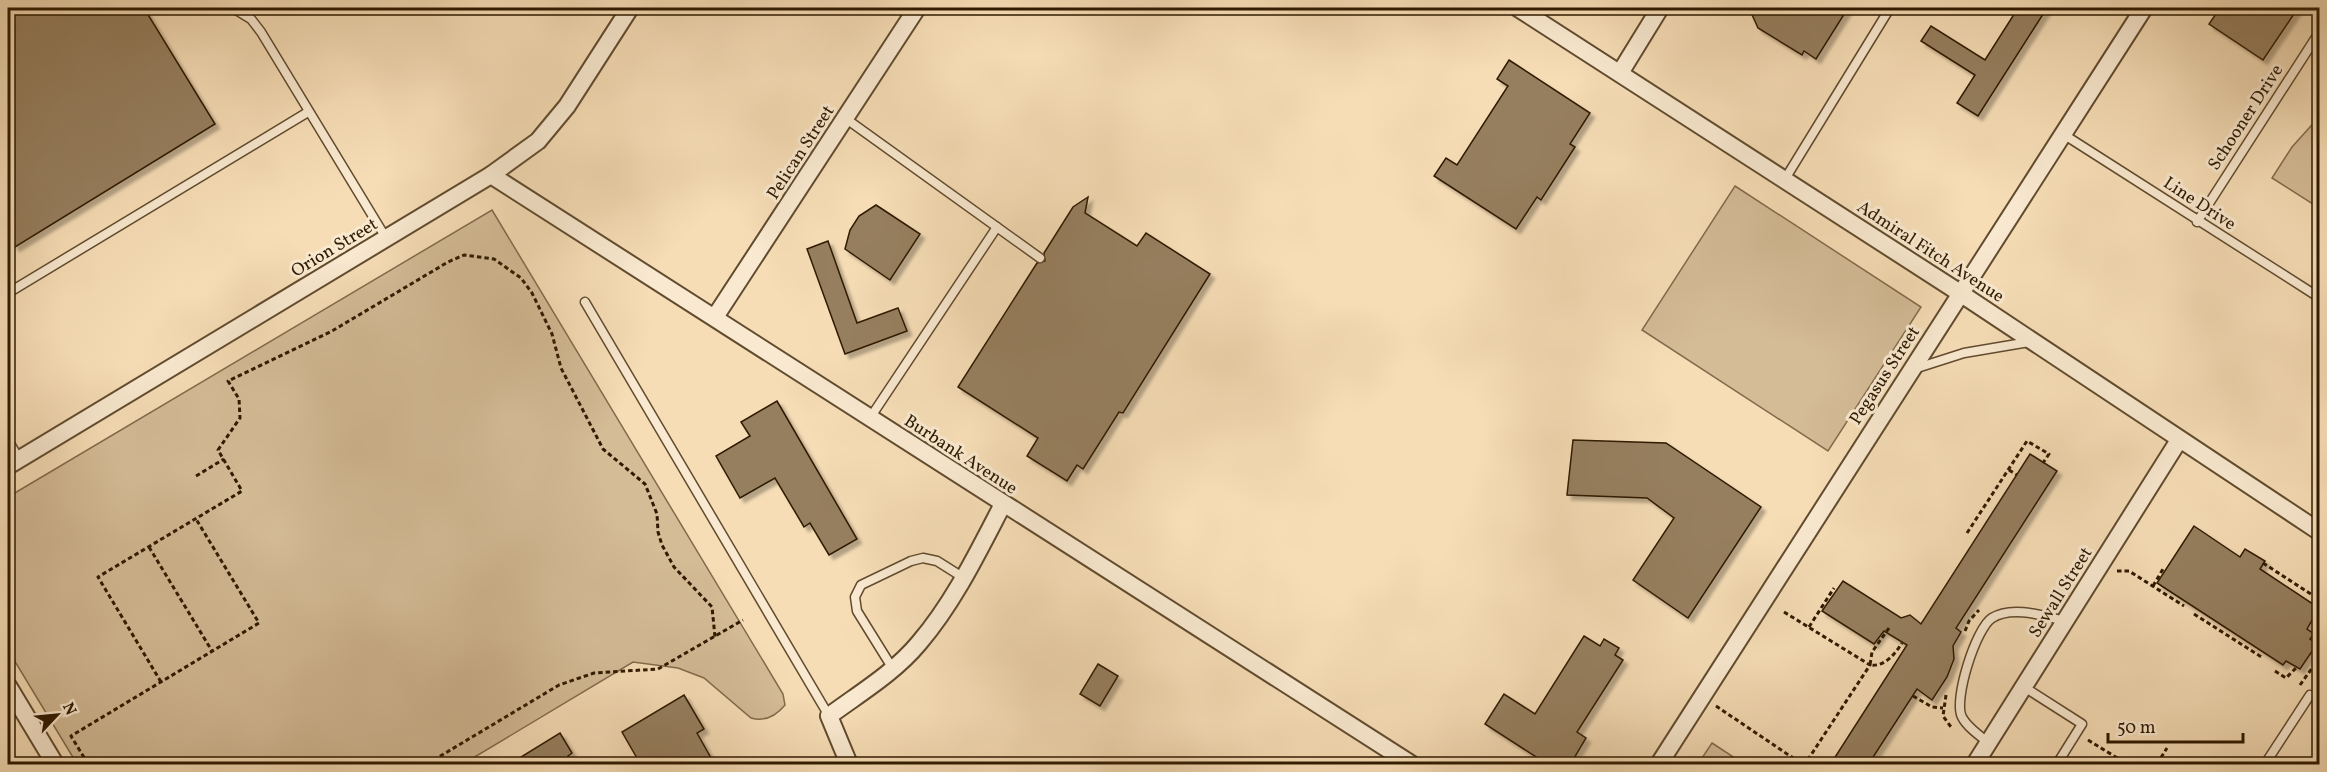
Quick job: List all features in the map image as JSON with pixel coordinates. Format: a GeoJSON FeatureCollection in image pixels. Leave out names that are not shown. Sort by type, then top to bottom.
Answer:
{"type":"FeatureCollection","features":[{"type":"Feature","properties":{"kind":"street","name":"Orion Street"},"geometry":{"type":"LineString","coordinates":[[14,463],[491,175],[538,141],[567,106],[630,8]]}},
{"type":"Feature","properties":{"kind":"street","name":"Pelican Street"},"geometry":{"type":"LineString","coordinates":[[715,317],[917,8]]}},
{"type":"Feature","properties":{"kind":"street","name":"Admiral Fitch Avenue"},"geometry":{"type":"LineString","coordinates":[[1518,8],[1960,292],[2319,532]]}},
{"type":"Feature","properties":{"kind":"street"},"geometry":{"type":"LineString","coordinates":[[1620,73],[1660,8]]}},
{"type":"Feature","properties":{"kind":"street","name":"Pegasus Street"},"geometry":{"type":"LineString","coordinates":[[1659,765],[2144,8]]}},
{"type":"Feature","properties":{"kind":"street","name":"Burbank Avenue"},"geometry":{"type":"LineString","coordinates":[[491,175],[1411,765]]}},
{"type":"Feature","properties":{"kind":"street","name":"Sewall Street"},"geometry":{"type":"LineString","coordinates":[[1975,765],[2179,440]]}},
{"type":"Feature","properties":{"kind":"street"},"geometry":{"type":"LineString","coordinates":[[849,765],[829,716],[893,669],[919,643],[964,578],[1003,504]]}},
{"type":"Feature","properties":{"kind":"street"},"geometry":{"type":"LineString","coordinates":[[8,686],[55,765]]}},
{"type":"Feature","properties":{"kind":"lane"},"geometry":{"type":"LineString","coordinates":[[233,8],[251,19],[261,32],[386,238]]}},
{"type":"Feature","properties":{"kind":"lane"},"geometry":{"type":"LineString","coordinates":[[1785,179],[1890,8]]}},
{"type":"Feature","properties":{"kind":"lane","name":"Schooner Drive"},"geometry":{"type":"LineString","coordinates":[[2197,222],[2319,31]]}},
{"type":"Feature","properties":{"kind":"lane"},"geometry":{"type":"LineString","coordinates":[[8,293],[308,112]]}},
{"type":"Feature","properties":{"kind":"lane"},"geometry":{"type":"LineString","coordinates":[[845,118],[1040,258]]}},
{"type":"Feature","properties":{"kind":"lane","name":"Line Drive"},"geometry":{"type":"LineString","coordinates":[[2063,134],[2197,222],[2319,298]]}},
{"type":"Feature","properties":{"kind":"lane"},"geometry":{"type":"LineString","coordinates":[[870,418],[997,227]]}},
{"type":"Feature","properties":{"kind":"lane"},"geometry":{"type":"LineString","coordinates":[[585,302],[829,716]]}},
{"type":"Feature","properties":{"kind":"lane"},"geometry":{"type":"LineString","coordinates":[[1911,370],[1964,353],[2033,342]]}},
{"type":"Feature","properties":{"kind":"lane"},"geometry":{"type":"LineString","coordinates":[[8,440],[14,463]]}},
{"type":"Feature","properties":{"kind":"lane"},"geometry":{"type":"LineString","coordinates":[[893,669],[857,611],[855,597],[861,585],[911,561],[923,558],[938,561],[964,578]]}},
{"type":"Feature","properties":{"kind":"lane"},"geometry":{"type":"LineString","coordinates":[[1989,743],[1962,718],[1959,705],[1960,691],[1986,624],[2002,614],[2015,612],[2066,621]]}},
{"type":"Feature","properties":{"kind":"lane"},"geometry":{"type":"LineString","coordinates":[[2024,687],[2082,724],[2057,765]]}},
{"type":"Feature","properties":{"kind":"lane"},"geometry":{"type":"LineString","coordinates":[[2265,765],[2310,695]]}},
{"type":"Feature","properties":{"kind":"path"},"geometry":{"type":"LineString","coordinates":[[161,682],[98,577],[242,491],[218,450],[235,428],[241,408],[228,381],[333,332],[448,262],[464,255],[494,259],[521,278],[532,293],[552,334],[561,368],[603,449],[645,484],[657,514],[658,532],[662,545],[674,567],[712,607],[715,637]]}},
{"type":"Feature","properties":{"kind":"path"},"geometry":{"type":"LineString","coordinates":[[1967,532],[2027,441],[2049,454],[2043,463]]}},
{"type":"Feature","properties":{"kind":"path"},"geometry":{"type":"LineString","coordinates":[[196,476],[224,459]]}},
{"type":"Feature","properties":{"kind":"path"},"geometry":{"type":"LineString","coordinates":[[2008,470],[2017,475]]}},
{"type":"Feature","properties":{"kind":"path"},"geometry":{"type":"LineString","coordinates":[[88,765],[71,736],[259,623],[196,519]]}},
{"type":"Feature","properties":{"kind":"path"},"geometry":{"type":"LineString","coordinates":[[149,547],[212,651]]}},
{"type":"Feature","properties":{"kind":"path"},"geometry":{"type":"LineString","coordinates":[[2263,563],[2319,600]]}},
{"type":"Feature","properties":{"kind":"path"},"geometry":{"type":"LineString","coordinates":[[2152,586],[2163,569],[2165,570]]}},
{"type":"Feature","properties":{"kind":"path"},"geometry":{"type":"LineString","coordinates":[[2116,570],[2129,571],[2184,606]]}},
{"type":"Feature","properties":{"kind":"path"},"geometry":{"type":"LineString","coordinates":[[1809,627],[1834,588]]}},
{"type":"Feature","properties":{"kind":"path"},"geometry":{"type":"LineString","coordinates":[[1784,612],[1870,665],[1889,660],[1902,643]]}},
{"type":"Feature","properties":{"kind":"path"},"geometry":{"type":"LineString","coordinates":[[2194,614],[2229,633],[2263,658]]}},
{"type":"Feature","properties":{"kind":"path"},"geometry":{"type":"LineString","coordinates":[[427,765],[559,685],[594,673],[658,669],[742,620]]}},
{"type":"Feature","properties":{"kind":"path"},"geometry":{"type":"LineString","coordinates":[[1702,697],[1804,765],[1870,665],[1872,652],[1889,628]]}},
{"type":"Feature","properties":{"kind":"path"},"geometry":{"type":"LineString","coordinates":[[2298,689],[2319,654],[2314,649]]}},
{"type":"Feature","properties":{"kind":"path"},"geometry":{"type":"LineString","coordinates":[[2275,671],[2286,678],[2297,667]]}},
{"type":"Feature","properties":{"kind":"path"},"geometry":{"type":"LineString","coordinates":[[1912,696],[1932,707],[1943,708]]}},
{"type":"Feature","properties":{"kind":"path"},"geometry":{"type":"LineString","coordinates":[[2087,739],[2127,765]]}},
{"type":"Feature","properties":{"kind":"path"},"geometry":{"type":"LineString","coordinates":[[2157,765],[2167,748]]}},
{"type":"Feature","properties":{"kind":"path"},"geometry":{"type":"LineString","coordinates":[[2245,765],[2250,758]]}},
{"type":"Feature","properties":{"kind":"shaded area"},"geometry":{"type":"Polygon","coordinates":[[[2319,117],[2319,208],[2272,178],[2292,147],[2319,117]]]}},
{"type":"Feature","properties":{"kind":"shaded area"},"geometry":{"type":"Polygon","coordinates":[[[1735,186],[1921,307],[1828,451],[1642,330],[1735,186]]]}},
{"type":"Feature","properties":{"kind":"shaded area"},"geometry":{"type":"Polygon","coordinates":[[[492,210],[783,694],[785,705],[770,717],[751,718],[704,678],[678,668],[633,662],[463,764],[77,764],[8,650],[8,497],[492,210]]]}},
{"type":"Feature","properties":{"kind":"shaded area"},"geometry":{"type":"Polygon","coordinates":[[[1712,743],[1744,764],[1698,764],[1712,743]]]}},
{"type":"Feature","properties":{"kind":"building"},"geometry":{"type":"Polygon","coordinates":[[[8,8],[144,8],[215,124],[15,247],[8,235],[8,8]]]}},
{"type":"Feature","properties":{"kind":"building"},"geometry":{"type":"Polygon","coordinates":[[[1749,8],[1848,8],[1816,59],[1804,51],[1802,55],[1758,28],[1749,8]]]}},
{"type":"Feature","properties":{"kind":"building"},"geometry":{"type":"Polygon","coordinates":[[[2018,8],[2047,8],[1978,116],[1957,103],[1975,75],[1921,41],[1931,26],[1985,60],[2018,8]]]}},
{"type":"Feature","properties":{"kind":"building"},"geometry":{"type":"Polygon","coordinates":[[[2220,8],[2298,8],[2263,60],[2209,24],[2220,8]]]}},
{"type":"Feature","properties":{"kind":"building"},"geometry":{"type":"Polygon","coordinates":[[[1509,60],[1590,113],[1570,144],[1575,147],[1541,200],[1537,197],[1516,229],[1434,176],[1446,158],[1457,165],[1508,86],[1497,79],[1509,60]]]}},
{"type":"Feature","properties":{"kind":"building"},"geometry":{"type":"Polygon","coordinates":[[[1088,197],[1085,213],[1137,246],[1146,233],[1210,274],[1123,413],[1119,412],[1083,469],[1077,465],[1067,481],[1027,456],[1038,438],[958,387],[1037,263],[1045,261],[1044,253],[1073,207],[1088,197]]]}},
{"type":"Feature","properties":{"kind":"building"},"geometry":{"type":"Polygon","coordinates":[[[876,205],[920,234],[890,280],[845,249],[850,230],[859,216],[876,205]]]}},
{"type":"Feature","properties":{"kind":"building"},"geometry":{"type":"Polygon","coordinates":[[[828,241],[857,323],[898,308],[907,331],[845,354],[807,249],[828,241]]]}},
{"type":"Feature","properties":{"kind":"building"},"geometry":{"type":"Polygon","coordinates":[[[777,401],[857,539],[829,555],[810,523],[804,527],[775,478],[740,498],[716,456],[750,436],[741,422],[777,401]]]}},
{"type":"Feature","properties":{"kind":"building"},"geometry":{"type":"Polygon","coordinates":[[[1573,440],[1666,443],[1761,507],[1688,618],[1633,580],[1674,518],[1647,498],[1567,495],[1573,440]]]}},
{"type":"Feature","properties":{"kind":"building"},"geometry":{"type":"Polygon","coordinates":[[[2030,454],[2057,471],[1956,628],[1961,632],[1953,646],[1954,659],[1947,677],[1932,700],[1917,689],[1868,765],[1830,765],[1907,645],[1884,631],[1874,644],[1822,611],[1843,581],[1901,618],[1910,615],[1921,624],[2030,454]]]}},
{"type":"Feature","properties":{"kind":"building"},"geometry":{"type":"Polygon","coordinates":[[[2194,526],[2240,557],[2245,549],[2265,561],[2260,569],[2319,608],[2307,629],[2314,634],[2310,639],[2317,644],[2300,669],[2286,661],[2283,665],[2157,583],[2194,526]]]}},
{"type":"Feature","properties":{"kind":"building"},"geometry":{"type":"Polygon","coordinates":[[[1584,636],[1600,646],[1604,639],[1619,648],[1615,655],[1623,660],[1577,732],[1586,738],[1570,765],[1559,765],[1550,758],[1547,764],[1485,724],[1504,694],[1535,714],[1584,636]]]}},
{"type":"Feature","properties":{"kind":"building"},"geometry":{"type":"Polygon","coordinates":[[[1098,664],[1118,676],[1100,706],[1080,694],[1098,664]]]}},
{"type":"Feature","properties":{"kind":"building"},"geometry":{"type":"Polygon","coordinates":[[[684,695],[704,729],[697,733],[715,765],[641,765],[622,732],[684,695]]]}},
{"type":"Feature","properties":{"kind":"building"},"geometry":{"type":"Polygon","coordinates":[[[560,733],[572,753],[568,756],[573,765],[508,765],[560,733]]]}}]}
